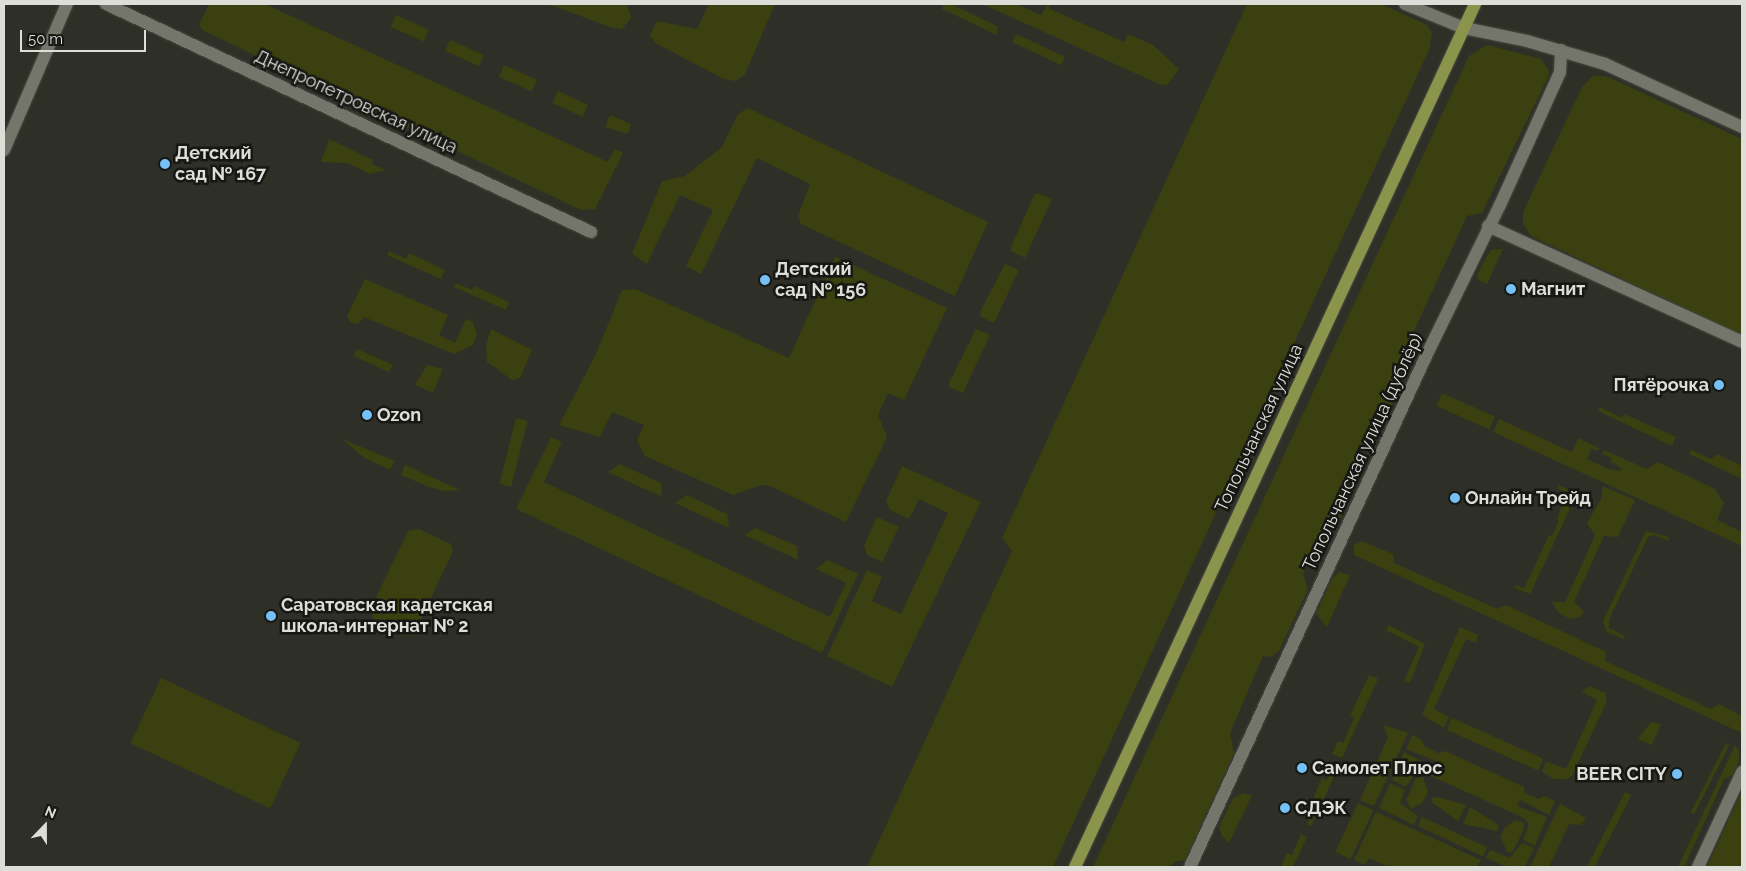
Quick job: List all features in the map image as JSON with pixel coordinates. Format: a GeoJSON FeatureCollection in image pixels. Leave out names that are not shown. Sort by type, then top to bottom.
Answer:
{"type":"FeatureCollection","features":[{"type":"Feature","properties":{"kind":"main road","name":"Топольчанская улица"},"geometry":{"type":"LineString","coordinates":[[1075,867],[1475,4]]}},
{"type":"Feature","properties":{"kind":"street"},"geometry":{"type":"LineString","coordinates":[[4,150],[67,4]]}},
{"type":"Feature","properties":{"kind":"street","name":"Днепропетровская улица"},"geometry":{"type":"LineString","coordinates":[[106,4],[591,232]]}},
{"type":"Feature","properties":{"kind":"street"},"geometry":{"type":"LineString","coordinates":[[1405,4],[1464,28],[1561,50],[1605,64],[1742,127]]}},
{"type":"Feature","properties":{"kind":"street","name":"Топольчанская улица (дублёр)"},"geometry":{"type":"LineString","coordinates":[[1190,867],[1560,72],[1561,50]]}},
{"type":"Feature","properties":{"kind":"street"},"geometry":{"type":"LineString","coordinates":[[1488,226],[1742,342]]}},
{"type":"Feature","properties":{"kind":"street"},"geometry":{"type":"LineString","coordinates":[[1698,867],[1742,772]]}},
{"type":"Feature","properties":{"kind":"green space"},"geometry":{"type":"Polygon","coordinates":[[[209,4],[265,4],[608,162],[615,149],[623,153],[595,209],[581,210],[202,30],[199,25],[209,4]]]}},
{"type":"Feature","properties":{"kind":"green space"},"geometry":{"type":"Polygon","coordinates":[[[548,4],[627,4],[631,18],[622,29],[613,28],[548,4]]]}},
{"type":"Feature","properties":{"kind":"green space"},"geometry":{"type":"Polygon","coordinates":[[[709,4],[775,4],[745,74],[736,81],[724,79],[655,43],[650,35],[657,21],[697,29],[709,4]]]}},
{"type":"Feature","properties":{"kind":"green space"},"geometry":{"type":"Polygon","coordinates":[[[944,4],[951,4],[997,26],[997,35],[942,9],[944,4]]]}},
{"type":"Feature","properties":{"kind":"green space"},"geometry":{"type":"Polygon","coordinates":[[[982,4],[1016,4],[1041,15],[1048,4],[1050,9],[1124,42],[1128,34],[1153,45],[1179,69],[1167,85],[1159,84],[982,4]]]}},
{"type":"Feature","properties":{"kind":"green space"},"geometry":{"type":"Polygon","coordinates":[[[1247,4],[1381,4],[1427,25],[1432,33],[1429,50],[1053,867],[867,867],[1012,551],[1002,538],[1247,4]]]}},
{"type":"Feature","properties":{"kind":"green space"},"geometry":{"type":"Polygon","coordinates":[[[396,15],[429,30],[424,42],[391,27],[396,15]]]}},
{"type":"Feature","properties":{"kind":"green space"},"geometry":{"type":"Polygon","coordinates":[[[1016,34],[1065,57],[1061,65],[1012,42],[1016,34]]]}},
{"type":"Feature","properties":{"kind":"green space"},"geometry":{"type":"Polygon","coordinates":[[[450,40],[484,55],[479,66],[445,51],[450,40]]]}},
{"type":"Feature","properties":{"kind":"green space"},"geometry":{"type":"Polygon","coordinates":[[[1487,45],[1541,59],[1549,70],[1548,77],[1482,213],[1467,216],[1408,344],[1415,351],[1409,368],[1394,372],[1387,387],[1393,403],[1389,408],[1378,409],[1344,483],[1351,490],[1351,496],[1325,551],[1311,556],[1303,574],[1308,589],[1279,651],[1271,657],[1263,656],[1230,733],[1234,753],[1185,860],[1175,862],[1168,867],[1093,867],[1469,56],[1487,45]]]}},
{"type":"Feature","properties":{"kind":"green space"},"geometry":{"type":"Polygon","coordinates":[[[504,65],[537,80],[532,92],[499,77],[504,65]]]}},
{"type":"Feature","properties":{"kind":"green space"},"geometry":{"type":"Polygon","coordinates":[[[1593,76],[1606,76],[1742,139],[1742,335],[1531,236],[1523,224],[1523,212],[1582,87],[1593,76]]]}},
{"type":"Feature","properties":{"kind":"green space"},"geometry":{"type":"Polygon","coordinates":[[[558,91],[588,105],[582,117],[553,103],[558,91]]]}},
{"type":"Feature","properties":{"kind":"green space"},"geometry":{"type":"Polygon","coordinates":[[[748,108],[988,222],[955,296],[801,224],[798,216],[810,184],[757,158],[701,274],[686,266],[713,210],[680,195],[647,264],[632,254],[662,181],[685,176],[722,147],[738,114],[748,108]]]}},
{"type":"Feature","properties":{"kind":"green space"},"geometry":{"type":"Polygon","coordinates":[[[610,115],[631,124],[628,134],[605,127],[610,115]]]}},
{"type":"Feature","properties":{"kind":"green space"},"geometry":{"type":"Polygon","coordinates":[[[329,139],[373,160],[372,164],[385,170],[370,174],[348,163],[321,162],[329,139]]]}},
{"type":"Feature","properties":{"kind":"green space"},"geometry":{"type":"Polygon","coordinates":[[[1038,193],[1052,199],[1025,258],[1011,251],[1011,247],[1034,195],[1038,193]]]}},
{"type":"Feature","properties":{"kind":"green space"},"geometry":{"type":"Polygon","coordinates":[[[1503,249],[1487,284],[1478,280],[1477,275],[1491,250],[1503,249]]]}},
{"type":"Feature","properties":{"kind":"green space"},"geometry":{"type":"Polygon","coordinates":[[[389,251],[406,259],[409,253],[445,270],[441,279],[387,255],[389,251]]]}},
{"type":"Feature","properties":{"kind":"green space"},"geometry":{"type":"Polygon","coordinates":[[[835,257],[947,308],[904,400],[888,393],[878,415],[887,437],[846,522],[770,486],[761,485],[733,495],[645,456],[637,440],[644,425],[612,412],[600,437],[559,425],[596,354],[622,290],[635,289],[789,358],[835,257]]]}},
{"type":"Feature","properties":{"kind":"green space"},"geometry":{"type":"Polygon","coordinates":[[[1005,264],[1019,270],[994,323],[981,317],[980,312],[1005,264]]]}},
{"type":"Feature","properties":{"kind":"green space"},"geometry":{"type":"Polygon","coordinates":[[[365,279],[448,315],[439,335],[455,343],[466,319],[473,322],[477,335],[473,345],[454,354],[364,317],[358,324],[350,322],[347,316],[365,279]]]}},
{"type":"Feature","properties":{"kind":"green space"},"geometry":{"type":"Polygon","coordinates":[[[456,283],[472,290],[474,286],[509,302],[506,310],[454,287],[456,283]]]}},
{"type":"Feature","properties":{"kind":"green space"},"geometry":{"type":"Polygon","coordinates":[[[491,329],[532,350],[520,378],[512,380],[487,362],[486,345],[491,329]]]}},
{"type":"Feature","properties":{"kind":"green space"},"geometry":{"type":"Polygon","coordinates":[[[976,329],[990,335],[963,393],[949,387],[949,383],[976,329]]]}},
{"type":"Feature","properties":{"kind":"green space"},"geometry":{"type":"Polygon","coordinates":[[[357,349],[393,365],[389,372],[354,356],[357,349]]]}},
{"type":"Feature","properties":{"kind":"green space"},"geometry":{"type":"Polygon","coordinates":[[[427,365],[443,369],[433,393],[415,385],[427,365]]]}},
{"type":"Feature","properties":{"kind":"green space"},"geometry":{"type":"Polygon","coordinates":[[[1442,393],[1495,417],[1489,429],[1436,406],[1442,393]]]}},
{"type":"Feature","properties":{"kind":"green space"},"geometry":{"type":"Polygon","coordinates":[[[1600,407],[1622,418],[1624,414],[1676,437],[1672,446],[1598,411],[1600,407]]]}},
{"type":"Feature","properties":{"kind":"green space"},"geometry":{"type":"Polygon","coordinates":[[[516,418],[528,421],[511,487],[500,484],[516,418]]]}},
{"type":"Feature","properties":{"kind":"green space"},"geometry":{"type":"Polygon","coordinates":[[[1499,419],[1572,452],[1578,438],[1599,448],[1598,451],[1591,449],[1587,459],[1608,469],[1620,471],[1621,468],[1611,462],[1612,458],[1602,454],[1604,450],[1647,469],[1658,462],[1715,489],[1724,503],[1717,520],[1742,532],[1742,546],[1493,432],[1499,419]]]}},
{"type":"Feature","properties":{"kind":"green space"},"geometry":{"type":"Polygon","coordinates":[[[551,437],[562,442],[544,482],[830,617],[846,583],[816,569],[827,560],[858,574],[822,653],[516,509],[551,437]]]}},
{"type":"Feature","properties":{"kind":"green space"},"geometry":{"type":"Polygon","coordinates":[[[342,439],[395,461],[390,470],[363,457],[342,439]]]}},
{"type":"Feature","properties":{"kind":"green space"},"geometry":{"type":"Polygon","coordinates":[[[1691,450],[1711,459],[1717,454],[1742,466],[1742,479],[1689,454],[1691,450]]]}},
{"type":"Feature","properties":{"kind":"green space"},"geometry":{"type":"Polygon","coordinates":[[[620,464],[661,483],[662,497],[608,472],[620,464]]]}},
{"type":"Feature","properties":{"kind":"green space"},"geometry":{"type":"Polygon","coordinates":[[[405,465],[460,490],[445,491],[429,487],[401,475],[405,465]]]}},
{"type":"Feature","properties":{"kind":"green space"},"geometry":{"type":"Polygon","coordinates":[[[902,466],[981,502],[892,687],[827,656],[867,570],[882,577],[872,601],[901,614],[948,513],[919,499],[909,519],[890,510],[886,501],[902,466]]]}},
{"type":"Feature","properties":{"kind":"green space"},"geometry":{"type":"Polygon","coordinates":[[[1559,485],[1573,492],[1575,498],[1530,594],[1515,588],[1516,585],[1524,589],[1549,535],[1552,536],[1559,520],[1557,518],[1567,493],[1558,489],[1559,485]]]}},
{"type":"Feature","properties":{"kind":"green space"},"geometry":{"type":"Polygon","coordinates":[[[1603,486],[1635,500],[1618,537],[1604,536],[1574,602],[1584,611],[1580,617],[1570,619],[1558,612],[1552,602],[1565,602],[1595,535],[1587,523],[1601,499],[1603,486]]]}},
{"type":"Feature","properties":{"kind":"green space"},"geometry":{"type":"Polygon","coordinates":[[[687,495],[727,514],[729,528],[675,503],[687,495]]]}},
{"type":"Feature","properties":{"kind":"green space"},"geometry":{"type":"Polygon","coordinates":[[[877,517],[899,527],[882,562],[867,555],[864,546],[877,517]]]}},
{"type":"Feature","properties":{"kind":"green space"},"geometry":{"type":"Polygon","coordinates":[[[756,528],[797,546],[798,560],[744,535],[756,528]]]}},
{"type":"Feature","properties":{"kind":"green space"},"geometry":{"type":"Polygon","coordinates":[[[419,529],[451,544],[453,551],[414,634],[404,636],[373,619],[371,608],[408,531],[419,529]]]}},
{"type":"Feature","properties":{"kind":"green space"},"geometry":{"type":"Polygon","coordinates":[[[1646,531],[1669,537],[1668,541],[1654,535],[1648,537],[1609,620],[1609,628],[1625,636],[1624,639],[1607,632],[1603,621],[1646,531]]]}},
{"type":"Feature","properties":{"kind":"green space"},"geometry":{"type":"Polygon","coordinates":[[[1361,541],[1393,554],[1394,563],[1497,609],[1506,605],[1606,652],[1605,661],[1711,709],[1719,704],[1742,716],[1742,733],[1354,555],[1354,545],[1361,541]]]}},
{"type":"Feature","properties":{"kind":"green space"},"geometry":{"type":"Polygon","coordinates":[[[1339,572],[1350,575],[1327,627],[1316,614],[1332,579],[1339,572]]]}},
{"type":"Feature","properties":{"kind":"green space"},"geometry":{"type":"Polygon","coordinates":[[[1389,625],[1425,644],[1410,683],[1404,681],[1419,647],[1386,630],[1389,625]]]}},
{"type":"Feature","properties":{"kind":"green space"},"geometry":{"type":"Polygon","coordinates":[[[1460,627],[1478,635],[1476,643],[1466,639],[1434,709],[1449,717],[1444,728],[1422,715],[1460,627]]]}},
{"type":"Feature","properties":{"kind":"green space"},"geometry":{"type":"Polygon","coordinates":[[[1369,675],[1378,679],[1342,758],[1332,754],[1338,741],[1343,743],[1354,718],[1350,716],[1369,675]]]}},
{"type":"Feature","properties":{"kind":"green space"},"geometry":{"type":"Polygon","coordinates":[[[161,678],[301,743],[270,808],[131,743],[161,678]]]}},
{"type":"Feature","properties":{"kind":"green space"},"geometry":{"type":"Polygon","coordinates":[[[1589,686],[1605,693],[1607,701],[1572,776],[1567,779],[1554,779],[1542,772],[1546,761],[1566,769],[1597,700],[1582,692],[1589,686]]]}},
{"type":"Feature","properties":{"kind":"green space"},"geometry":{"type":"Polygon","coordinates":[[[1452,718],[1543,759],[1538,771],[1447,730],[1452,718]]]}},
{"type":"Feature","properties":{"kind":"green space"},"geometry":{"type":"Polygon","coordinates":[[[1651,722],[1661,724],[1652,745],[1638,739],[1651,722]]]}},
{"type":"Feature","properties":{"kind":"green space"},"geometry":{"type":"Polygon","coordinates":[[[1383,725],[1408,733],[1374,806],[1360,800],[1388,737],[1383,725]]]}},
{"type":"Feature","properties":{"kind":"green space"},"geometry":{"type":"Polygon","coordinates":[[[1412,735],[1422,740],[1424,746],[1438,753],[1445,751],[1524,787],[1524,793],[1539,799],[1544,796],[1555,801],[1549,815],[1520,800],[1517,806],[1547,817],[1535,846],[1523,840],[1529,824],[1524,818],[1424,773],[1415,774],[1406,787],[1392,780],[1404,752],[1436,769],[1440,763],[1406,749],[1412,735]]]}},
{"type":"Feature","properties":{"kind":"green space"},"geometry":{"type":"Polygon","coordinates":[[[1726,743],[1730,745],[1694,814],[1691,812],[1726,743]]]}},
{"type":"Feature","properties":{"kind":"green space"},"geometry":{"type":"Polygon","coordinates":[[[1735,745],[1739,751],[1739,761],[1732,775],[1724,779],[1684,867],[1678,867],[1735,745]]]}},
{"type":"Feature","properties":{"kind":"green space"},"geometry":{"type":"Polygon","coordinates":[[[1336,762],[1340,764],[1311,826],[1307,824],[1317,801],[1313,799],[1322,778],[1327,780],[1336,762]]]}},
{"type":"Feature","properties":{"kind":"green space"},"geometry":{"type":"Polygon","coordinates":[[[1423,777],[1428,793],[1422,803],[1411,809],[1406,800],[1416,778],[1423,777]]]}},
{"type":"Feature","properties":{"kind":"green space"},"geometry":{"type":"Polygon","coordinates":[[[1390,783],[1405,790],[1400,803],[1418,816],[1414,825],[1379,808],[1390,783]]]}},
{"type":"Feature","properties":{"kind":"green space"},"geometry":{"type":"Polygon","coordinates":[[[1742,791],[1742,867],[1707,867],[1742,791]]]}},
{"type":"Feature","properties":{"kind":"green space"},"geometry":{"type":"Polygon","coordinates":[[[1625,792],[1631,795],[1595,867],[1587,866],[1625,792]]]}},
{"type":"Feature","properties":{"kind":"green space"},"geometry":{"type":"Polygon","coordinates":[[[1243,793],[1252,795],[1229,843],[1222,836],[1219,827],[1233,798],[1243,793]]]}},
{"type":"Feature","properties":{"kind":"green space"},"geometry":{"type":"Polygon","coordinates":[[[1438,797],[1466,805],[1458,821],[1431,802],[1432,798],[1438,797]]]}},
{"type":"Feature","properties":{"kind":"green space"},"geometry":{"type":"Polygon","coordinates":[[[1358,803],[1373,810],[1351,859],[1335,852],[1358,803]]]}},
{"type":"Feature","properties":{"kind":"green space"},"geometry":{"type":"Polygon","coordinates":[[[1560,804],[1586,818],[1581,825],[1569,824],[1549,867],[1530,867],[1560,804]]]}},
{"type":"Feature","properties":{"kind":"green space"},"geometry":{"type":"Polygon","coordinates":[[[1470,807],[1496,823],[1499,826],[1497,831],[1463,824],[1470,807]]]}},
{"type":"Feature","properties":{"kind":"green space"},"geometry":{"type":"Polygon","coordinates":[[[1376,812],[1481,860],[1477,867],[1389,867],[1369,858],[1365,865],[1354,860],[1376,812]]]}},
{"type":"Feature","properties":{"kind":"green space"},"geometry":{"type":"Polygon","coordinates":[[[1422,817],[1487,847],[1483,856],[1418,826],[1422,817]]]}},
{"type":"Feature","properties":{"kind":"green space"},"geometry":{"type":"Polygon","coordinates":[[[1516,820],[1524,823],[1524,829],[1513,851],[1508,853],[1500,837],[1505,827],[1516,820]]]}},
{"type":"Feature","properties":{"kind":"green space"},"geometry":{"type":"Polygon","coordinates":[[[1301,834],[1307,837],[1293,867],[1281,867],[1287,853],[1292,855],[1301,834]]]}},
{"type":"Feature","properties":{"kind":"green space"},"geometry":{"type":"Polygon","coordinates":[[[1522,843],[1534,848],[1525,867],[1507,867],[1486,858],[1490,850],[1510,858],[1522,843]]]}},
{"type":"Feature","properties":{"kind":"place","name":"Детский сад № 167"},"geometry":{"type":"Point","coordinates":[165,164]}},
{"type":"Feature","properties":{"kind":"place","name":"Детский сад № 156"},"geometry":{"type":"Point","coordinates":[765,280]}},
{"type":"Feature","properties":{"kind":"place","name":"Магнит"},"geometry":{"type":"Point","coordinates":[1511,289]}},
{"type":"Feature","properties":{"kind":"place","name":"Пятёрочка"},"geometry":{"type":"Point","coordinates":[1719,385]}},
{"type":"Feature","properties":{"kind":"place","name":"Ozon"},"geometry":{"type":"Point","coordinates":[367,415]}},
{"type":"Feature","properties":{"kind":"place","name":"Онлайн Трейд"},"geometry":{"type":"Point","coordinates":[1455,498]}},
{"type":"Feature","properties":{"kind":"place","name":"Саратовская кадетская школа-интернат № 2"},"geometry":{"type":"Point","coordinates":[271,616]}},
{"type":"Feature","properties":{"kind":"place","name":"Самолет Плюс"},"geometry":{"type":"Point","coordinates":[1302,768]}},
{"type":"Feature","properties":{"kind":"place","name":"BEER CITY"},"geometry":{"type":"Point","coordinates":[1677,774]}},
{"type":"Feature","properties":{"kind":"place","name":"СДЭК"},"geometry":{"type":"Point","coordinates":[1285,808]}}]}
